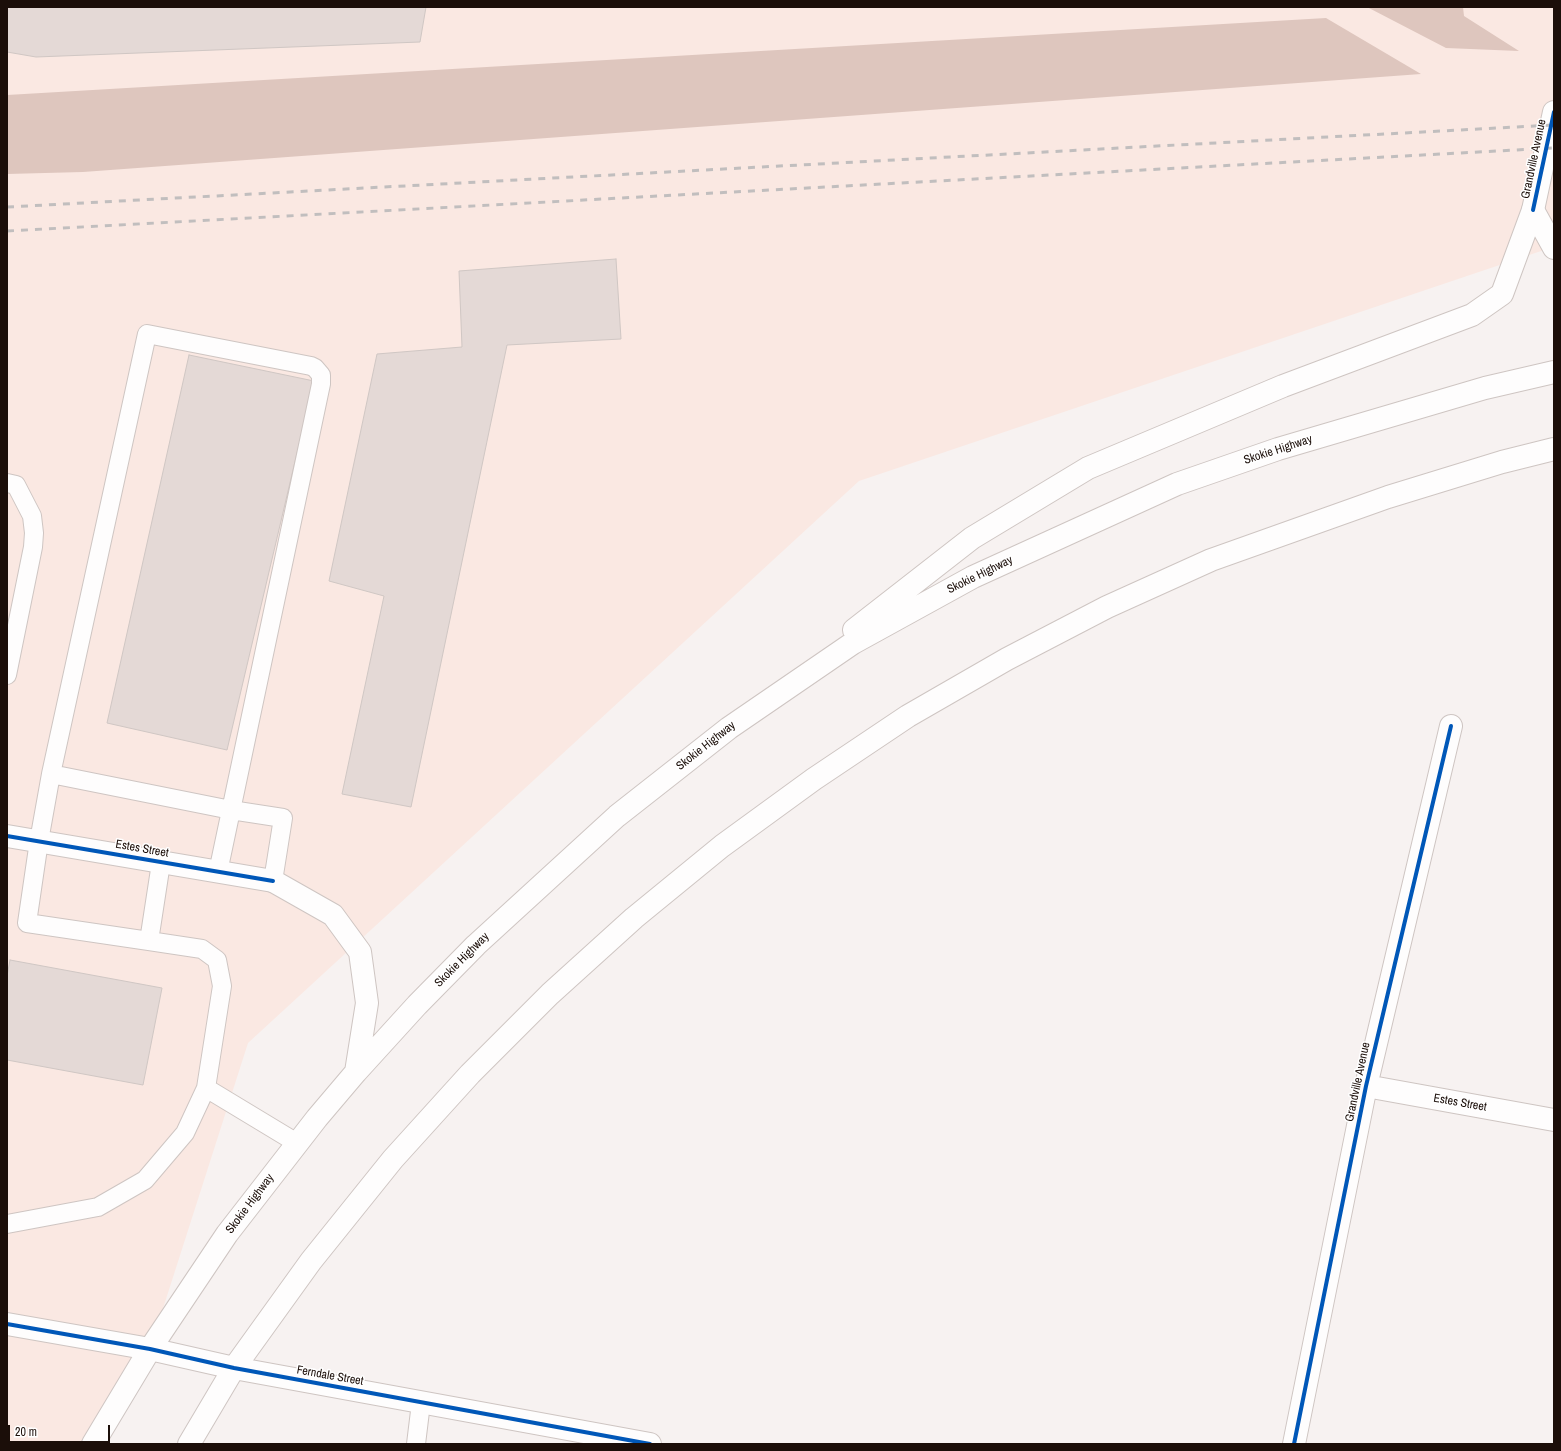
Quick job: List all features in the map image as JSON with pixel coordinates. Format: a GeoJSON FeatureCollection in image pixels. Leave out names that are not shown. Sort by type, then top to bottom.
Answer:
{"type":"FeatureCollection","features":[{"type":"Feature","properties":{"kind":"main road","name":"Grandville Avenue"},"geometry":{"type":"LineString","coordinates":[[728,728],[972,538],[1088,468],[1283,386],[1472,315],[1502,294],[1534,210],[1554,112]]}},
{"type":"Feature","properties":{"kind":"main road"},"geometry":{"type":"LineString","coordinates":[[1534,210],[1554,248]]}},
{"type":"Feature","properties":{"kind":"main road","name":"Skokie Highway"},"geometry":{"type":"LineString","coordinates":[[93,1444],[150,1349],[227,1234],[316,1118],[356,1072],[417,1005],[476,945],[617,816],[728,728],[853,643],[973,577],[1177,484],[1278,449],[1485,388],[1554,372]]}},
{"type":"Feature","properties":{"kind":"main road"},"geometry":{"type":"LineString","coordinates":[[190,1444],[234,1368],[311,1261],[394,1159],[470,1074],[550,994],[634,918],[722,846],[814,779],[908,716],[1007,659],[1107,607],[1211,560],[1388,497],[1502,462],[1554,449]]}},
{"type":"Feature","properties":{"kind":"main road","name":"Grandville Avenue"},"geometry":{"type":"LineString","coordinates":[[1294,1444],[1366,1086],[1451,726]]}},
{"type":"Feature","properties":{"kind":"main road","name":"Estes Street"},"geometry":{"type":"LineString","coordinates":[[7,836],[273,881]]}},
{"type":"Feature","properties":{"kind":"main road"},"geometry":{"type":"LineString","coordinates":[[273,881],[333,915],[360,952],[367,1003],[356,1072]]}},
{"type":"Feature","properties":{"kind":"main road","name":"Estes Street"},"geometry":{"type":"LineString","coordinates":[[1366,1086],[1554,1120]]}},
{"type":"Feature","properties":{"kind":"main road","name":"Ferndale Street"},"geometry":{"type":"LineString","coordinates":[[7,1324],[150,1349],[234,1368],[650,1444]]}},
{"type":"Feature","properties":{"kind":"lane"},"geometry":{"type":"LineString","coordinates":[[7,1224],[98,1207],[145,1180],[185,1133],[206,1088],[222,986],[217,960],[202,950],[27,923],[51,774],[147,334],[303,365],[315,368],[321,375],[321,384],[218,872]]}},
{"type":"Feature","properties":{"kind":"lane"},"geometry":{"type":"LineString","coordinates":[[7,483],[16,485],[32,516],[34,533],[33,546],[7,675]]}},
{"type":"Feature","properties":{"kind":"lane"},"geometry":{"type":"LineString","coordinates":[[51,774],[231,810],[283,818],[273,881]]}},
{"type":"Feature","properties":{"kind":"lane"},"geometry":{"type":"LineString","coordinates":[[149,941],[161,862]]}},
{"type":"Feature","properties":{"kind":"lane"},"geometry":{"type":"LineString","coordinates":[[206,1088],[297,1143]]}},
{"type":"Feature","properties":{"kind":"lane"},"geometry":{"type":"LineString","coordinates":[[416,1444],[422,1403]]}},
{"type":"Feature","properties":{"kind":"shaded area"},"geometry":{"type":"Polygon","coordinates":[[[7,7],[1554,7],[1554,245],[1553,247],[859,481],[248,1043],[150,1349],[101,1444],[7,1444],[7,7]]]}},
{"type":"Feature","properties":{"kind":"shaded area"},"geometry":{"type":"Polygon","coordinates":[[[1367,7],[1463,7],[1464,16],[1519,51],[1446,48],[1367,7]]]}},
{"type":"Feature","properties":{"kind":"shaded area"},"geometry":{"type":"Polygon","coordinates":[[[1326,18],[1421,74],[83,172],[7,174],[7,95],[1326,18]]]}},
{"type":"Feature","properties":{"kind":"building"},"geometry":{"type":"Polygon","coordinates":[[[7,7],[426,7],[420,42],[36,57],[7,52],[7,7]]]}},
{"type":"Feature","properties":{"kind":"building"},"geometry":{"type":"Polygon","coordinates":[[[616,259],[621,339],[507,345],[411,807],[342,794],[384,596],[329,581],[377,354],[462,347],[459,271],[616,259]]]}},
{"type":"Feature","properties":{"kind":"building"},"geometry":{"type":"Polygon","coordinates":[[[189,355],[314,381],[227,750],[107,723],[189,355]]]}},
{"type":"Feature","properties":{"kind":"building"},"geometry":{"type":"Polygon","coordinates":[[[10,960],[162,988],[143,1085],[7,1060],[7,976],[10,960]]]}},
{"type":"Feature","properties":{"kind":"railway"},"geometry":{"type":"LineString","coordinates":[[7,207],[1554,125]]}},
{"type":"Feature","properties":{"kind":"railway"},"geometry":{"type":"LineString","coordinates":[[7,231],[1554,148]]}},
{"type":"Feature","properties":{"kind":"cycle path"},"geometry":{"type":"LineString","coordinates":[[1533,210],[1554,112]]}},
{"type":"Feature","properties":{"kind":"cycle path"},"geometry":{"type":"LineString","coordinates":[[1294,1444],[1366,1086],[1451,726]]}},
{"type":"Feature","properties":{"kind":"cycle path"},"geometry":{"type":"LineString","coordinates":[[7,836],[273,881]]}},
{"type":"Feature","properties":{"kind":"cycle path"},"geometry":{"type":"LineString","coordinates":[[7,1324],[150,1349],[234,1368],[650,1444]]}}]}
